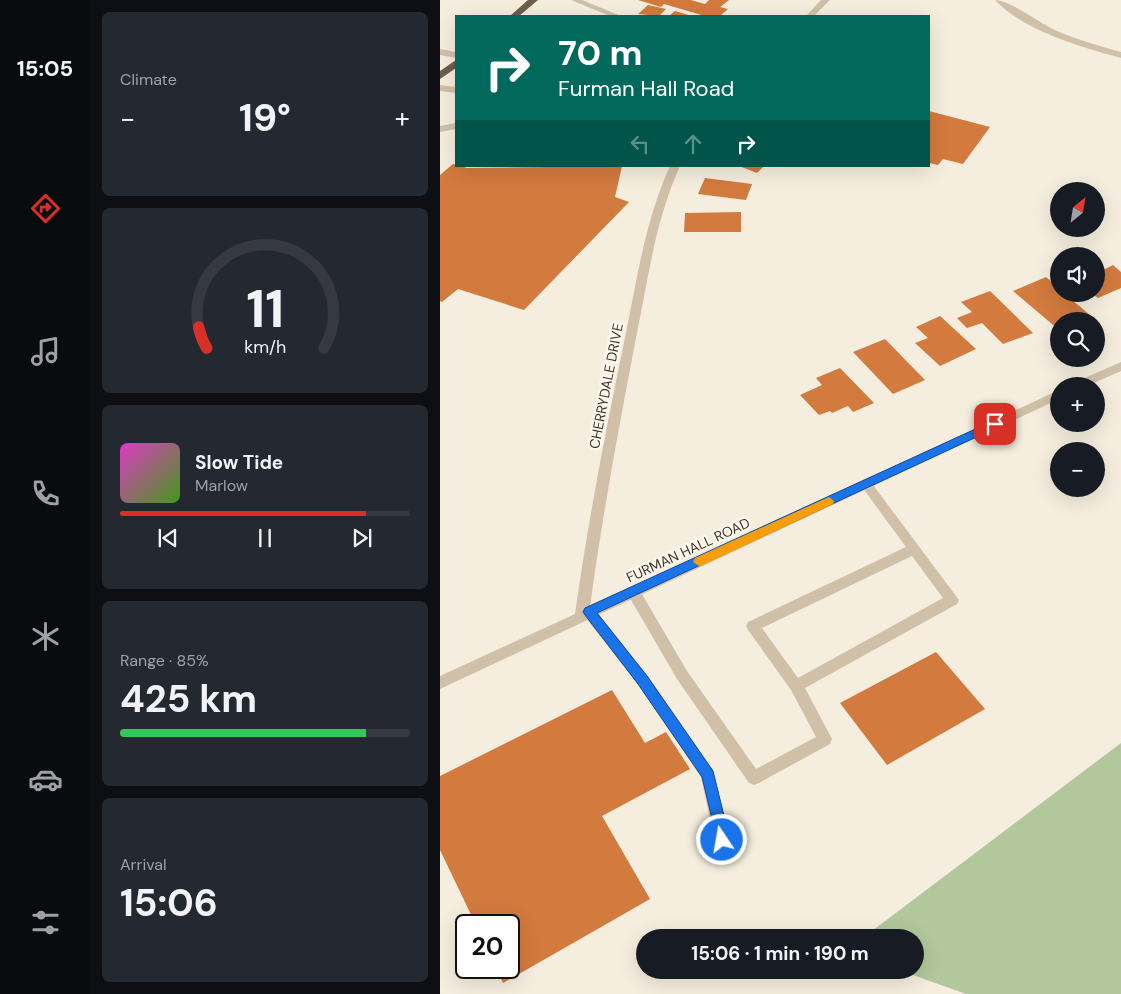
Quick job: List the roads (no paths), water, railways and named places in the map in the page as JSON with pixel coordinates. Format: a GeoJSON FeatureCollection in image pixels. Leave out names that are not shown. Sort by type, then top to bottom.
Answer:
{"type":"FeatureCollection","features":[{"type":"Feature","properties":{"kind":"highway"},"geometry":{"type":"LineString","coordinates":[[515,15],[534,0]]}},
{"type":"Feature","properties":{"kind":"highway"},"geometry":{"type":"LineString","coordinates":[[440,76],[455,64]]}},
{"type":"Feature","properties":{"kind":"street"},"geometry":{"type":"LineString","coordinates":[[576,0],[615,15]]}},
{"type":"Feature","properties":{"kind":"street"},"geometry":{"type":"LineString","coordinates":[[811,15],[826,0]]}},
{"type":"Feature","properties":{"kind":"street"},"geometry":{"type":"LineString","coordinates":[[999,0],[1024,19],[1056,36],[1121,55]]}},
{"type":"Feature","properties":{"kind":"street"},"geometry":{"type":"LineString","coordinates":[[440,52],[455,55]]}},
{"type":"Feature","properties":{"kind":"street"},"geometry":{"type":"LineString","coordinates":[[440,88],[455,90]]}},
{"type":"Feature","properties":{"kind":"street"},"geometry":{"type":"LineString","coordinates":[[441,128],[455,126]]}},
{"type":"Feature","properties":{"kind":"street","name":"CHERRYDALE DRIVE"},"geometry":{"type":"LineString","coordinates":[[585,614],[592,533],[646,260],[661,200],[675,167]]}},
{"type":"Feature","properties":{"kind":"street"},"geometry":{"type":"LineString","coordinates":[[1097,377],[1121,366]]}},
{"type":"Feature","properties":{"kind":"street","name":"FURMAN HALL ROAD"},"geometry":{"type":"LineString","coordinates":[[440,683],[1050,398]]}},
{"type":"Feature","properties":{"kind":"street"},"geometry":{"type":"LineString","coordinates":[[796,686],[952,600],[866,484]]}},
{"type":"Feature","properties":{"kind":"street"},"geometry":{"type":"LineString","coordinates":[[634,592],[682,675],[754,778],[825,738],[796,686],[753,626],[914,549]]}},
{"type":"Feature","properties":{"kind":"street"},"geometry":{"type":"LineString","coordinates":[[585,614],[643,680],[708,775],[726,856]]}}]}
